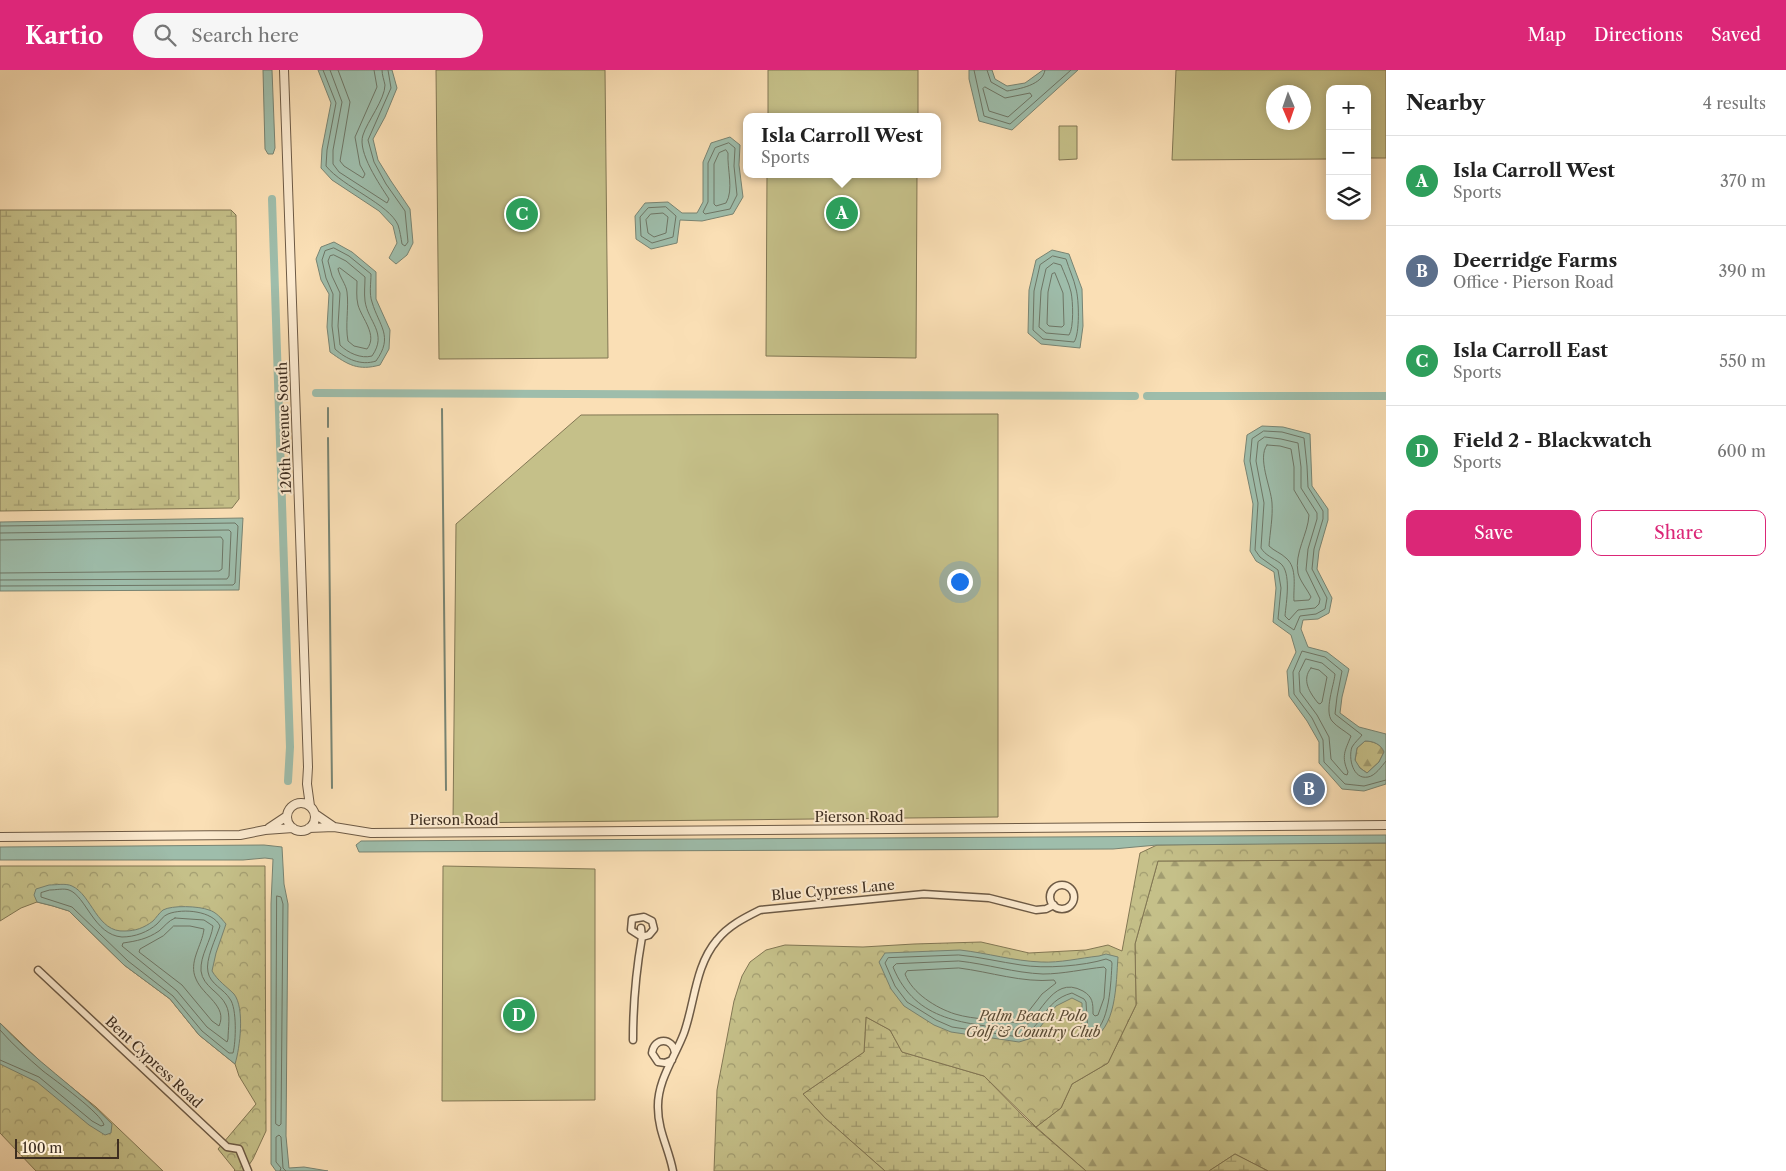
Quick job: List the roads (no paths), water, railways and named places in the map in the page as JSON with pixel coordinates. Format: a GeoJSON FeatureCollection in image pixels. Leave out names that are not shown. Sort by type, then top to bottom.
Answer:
{"type":"FeatureCollection","features":[{"type":"Feature","properties":{"kind":"street","name":"120th Avenue South"},"geometry":{"type":"LineString","coordinates":[[284,70],[308,768],[307,784],[310,806]]}},
{"type":"Feature","properties":{"kind":"street","name":"120th Avenue South"},"geometry":{"type":"LineString","coordinates":[[298,803],[307,784]]}},
{"type":"Feature","properties":{"kind":"street"},"geometry":{"type":"LineString","coordinates":[[0,837],[231,835],[293,828],[302,830],[308,828],[315,820],[315,814],[310,806],[298,803],[289,809],[288,823],[293,828]]}},
{"type":"Feature","properties":{"kind":"street","name":"Pierson Road"},"geometry":{"type":"LineString","coordinates":[[315,814],[334,827]]}},
{"type":"Feature","properties":{"kind":"street"},"geometry":{"type":"LineString","coordinates":[[265,830],[287,816]]}},
{"type":"Feature","properties":{"kind":"street","name":"Pierson Road"},"geometry":{"type":"LineString","coordinates":[[308,828],[334,827],[370,833],[1386,825]]}},
{"type":"Feature","properties":{"kind":"street","name":"Blue Cypress Lane"},"geometry":{"type":"LineString","coordinates":[[673,1171],[659,1126],[658,1106],[663,1080],[691,1012],[705,958],[717,940],[738,921],[760,910],[924,894],[988,898],[1036,910],[1046,909],[1054,905]]}},
{"type":"Feature","properties":{"kind":"street"},"geometry":{"type":"LineString","coordinates":[[633,1040],[633,1009],[642,936],[641,928]]}},
{"type":"Feature","properties":{"kind":"street","name":"Bent Cypress Road"},"geometry":{"type":"LineString","coordinates":[[38,970],[227,1147],[239,1149],[248,1171]]}},
{"type":"Feature","properties":{"kind":"street"},"geometry":{"type":"LineString","coordinates":[[672,1060],[665,1063],[658,1062],[652,1053],[654,1045],[660,1041],[667,1041],[674,1045],[675,1053]]}},
{"type":"Feature","properties":{"kind":"water"},"geometry":{"type":"Polygon","coordinates":[[[263,70],[272,70],[275,148],[273,154],[268,154],[265,149],[263,70]]]}},
{"type":"Feature","properties":{"kind":"water"},"geometry":{"type":"Polygon","coordinates":[[[318,70],[392,70],[397,88],[373,139],[378,160],[410,209],[413,243],[407,255],[396,264],[389,258],[397,243],[393,226],[379,211],[332,180],[321,168],[322,149],[331,103],[318,70]]]}},
{"type":"Feature","properties":{"kind":"water"},"geometry":{"type":"Polygon","coordinates":[[[969,70],[992,70],[995,79],[1007,86],[1025,83],[1043,70],[1078,70],[1012,130],[979,121],[969,79],[969,70]]]}},
{"type":"Feature","properties":{"kind":"water"},"geometry":{"type":"Polygon","coordinates":[[[730,137],[740,145],[739,165],[743,197],[733,214],[702,221],[680,220],[677,243],[651,249],[636,239],[635,216],[645,203],[668,202],[682,213],[697,213],[703,202],[703,162],[711,143],[730,137]]]}},
{"type":"Feature","properties":{"kind":"water"},"geometry":{"type":"Polygon","coordinates":[[[334,242],[352,252],[376,272],[376,299],[390,330],[389,349],[380,365],[372,367],[353,366],[330,352],[327,327],[329,294],[321,280],[316,259],[321,247],[334,242]]]}},
{"type":"Feature","properties":{"kind":"water"},"geometry":{"type":"Polygon","coordinates":[[[1052,250],[1069,254],[1082,289],[1083,326],[1080,348],[1041,344],[1028,333],[1029,290],[1036,260],[1052,250]]]}},
{"type":"Feature","properties":{"kind":"water"},"geometry":{"type":"Polygon","coordinates":[[[1262,426],[1283,427],[1310,434],[1312,486],[1328,509],[1328,520],[1319,551],[1317,569],[1332,598],[1329,613],[1318,619],[1303,620],[1301,629],[1308,647],[1327,652],[1349,669],[1340,713],[1359,727],[1386,734],[1386,784],[1364,791],[1342,789],[1319,763],[1319,742],[1289,696],[1287,671],[1296,652],[1291,635],[1273,622],[1276,588],[1274,572],[1256,561],[1250,551],[1253,504],[1244,461],[1247,435],[1262,426]],[[1365,741],[1357,748],[1355,760],[1360,768],[1367,773],[1379,762],[1384,752],[1374,742],[1365,741]]]}},
{"type":"Feature","properties":{"kind":"water"},"geometry":{"type":"Polygon","coordinates":[[[243,518],[239,590],[0,591],[0,522],[243,518]]]}},
{"type":"Feature","properties":{"kind":"water"},"geometry":{"type":"Polygon","coordinates":[[[1386,835],[1386,843],[1157,845],[1113,849],[359,852],[356,845],[361,841],[1386,835]]]}},
{"type":"Feature","properties":{"kind":"water"},"geometry":{"type":"Polygon","coordinates":[[[264,845],[282,847],[284,884],[288,904],[286,1136],[289,1168],[304,1167],[328,1171],[276,1171],[271,1164],[271,904],[273,859],[0,860],[0,847],[264,845]]]}},
{"type":"Feature","properties":{"kind":"water"},"geometry":{"type":"Polygon","coordinates":[[[49,885],[72,886],[85,897],[101,920],[116,930],[129,931],[139,929],[153,921],[163,910],[173,907],[205,909],[212,911],[218,916],[226,924],[212,971],[219,981],[234,994],[240,1009],[240,1039],[235,1064],[199,1035],[170,999],[124,965],[69,911],[37,902],[34,895],[36,889],[49,885]]]}},
{"type":"Feature","properties":{"kind":"water"},"geometry":{"type":"Polygon","coordinates":[[[960,950],[1041,962],[1063,961],[1106,954],[1118,957],[1115,992],[1110,1017],[1098,1035],[1088,1040],[1082,1034],[1082,1003],[1072,998],[1056,1006],[1032,1038],[1019,1042],[951,1032],[934,1025],[904,1006],[891,989],[879,962],[885,953],[960,950]]]}},
{"type":"Feature","properties":{"kind":"water"},"geometry":{"type":"Polygon","coordinates":[[[0,1023],[99,1111],[112,1124],[111,1133],[105,1135],[89,1125],[37,1082],[0,1064],[0,1023]]]}},
{"type":"Feature","properties":{"kind":"waterway"},"geometry":{"type":"LineString","coordinates":[[272,199],[290,747],[288,781]]}},
{"type":"Feature","properties":{"kind":"waterway"},"geometry":{"type":"LineString","coordinates":[[316,393],[1135,396]]}},
{"type":"Feature","properties":{"kind":"waterway"},"geometry":{"type":"LineString","coordinates":[[1147,396],[1386,396]]}},
{"type":"Feature","properties":{"kind":"waterway"},"geometry":{"type":"LineString","coordinates":[[328,408],[328,427]]}},
{"type":"Feature","properties":{"kind":"waterway"},"geometry":{"type":"LineString","coordinates":[[442,409],[446,790]]}},
{"type":"Feature","properties":{"kind":"waterway"},"geometry":{"type":"LineString","coordinates":[[328,438],[332,788]]}},
{"type":"Feature","properties":{"kind":"place","name":"Isla Carroll West"},"geometry":{"type":"Point","coordinates":[842,213]}},
{"type":"Feature","properties":{"kind":"place","name":"Isla Carroll East"},"geometry":{"type":"Point","coordinates":[522,214]}},
{"type":"Feature","properties":{"kind":"place","name":"Deerridge Farms"},"geometry":{"type":"Point","coordinates":[1309,789]}},
{"type":"Feature","properties":{"kind":"place","name":"Field 2 - Blackwatch"},"geometry":{"type":"Point","coordinates":[519,1015]}},
{"type":"Feature","properties":{"kind":"park label","name":"Palm Beach Polo Golf & Country Club"},"geometry":{"type":"Point","coordinates":[1033,1024]}}]}
